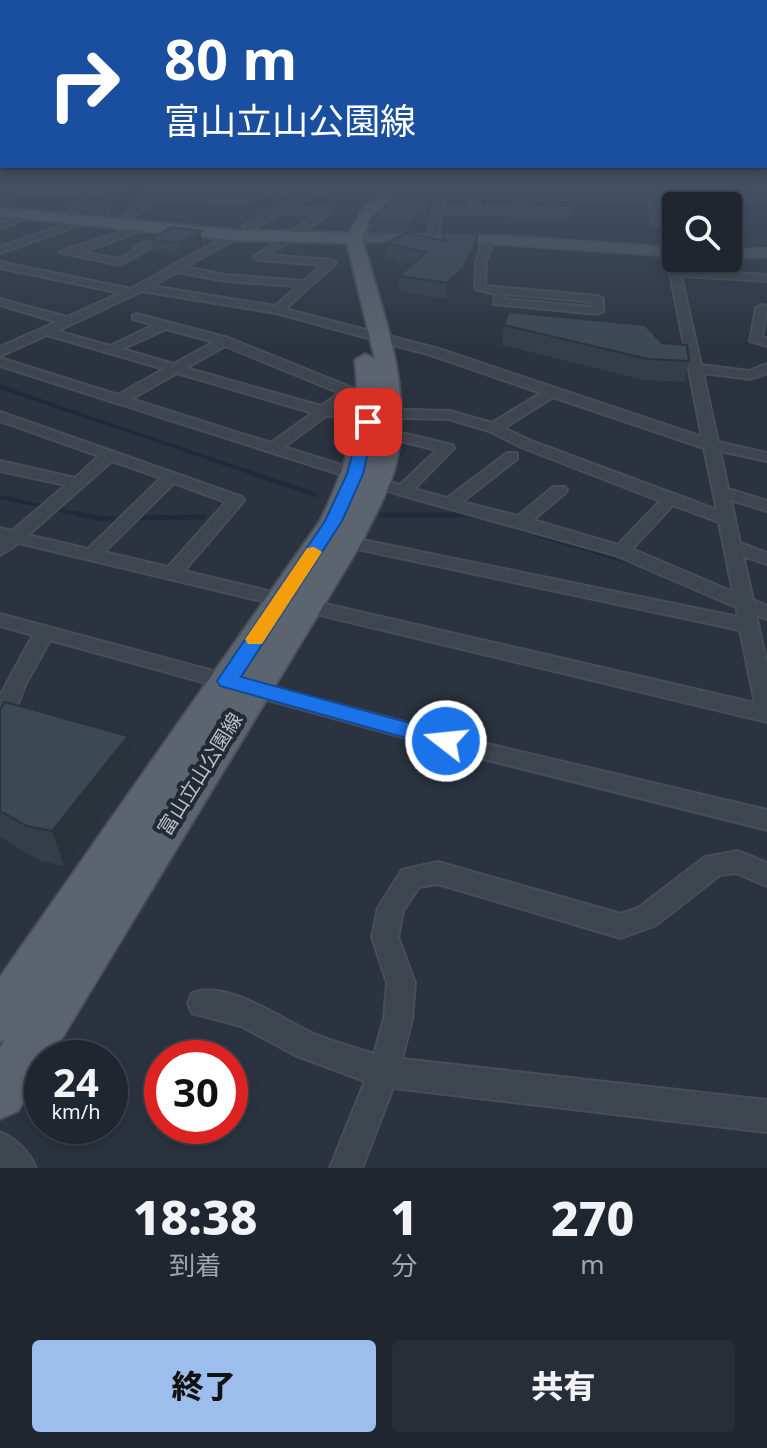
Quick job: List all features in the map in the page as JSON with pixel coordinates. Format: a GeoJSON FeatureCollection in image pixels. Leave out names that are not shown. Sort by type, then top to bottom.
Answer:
{"type":"FeatureCollection","features":[{"type":"Feature","properties":{"kind":"main road","name":"富山立山公園線"},"geometry":{"type":"LineString","coordinates":[[0,1018],[241,684],[295,603],[348,542],[378,483],[388,375],[368,335],[348,242]]}},
{"type":"Feature","properties":{"kind":"main road"},"geometry":{"type":"LineString","coordinates":[[511,242],[662,251]]}},
{"type":"Feature","properties":{"kind":"main road"},"geometry":{"type":"LineString","coordinates":[[742,254],[767,253]]}},
{"type":"Feature","properties":{"kind":"main road","name":"富山立山公園線"},"geometry":{"type":"LineString","coordinates":[[295,603],[334,521],[378,483]]}},
{"type":"Feature","properties":{"kind":"main road","name":"富山立山公園線"},"geometry":{"type":"LineString","coordinates":[[0,1093],[241,684]]}},
{"type":"Feature","properties":{"kind":"street"},"geometry":{"type":"LineString","coordinates":[[0,250],[25,242]]}},
{"type":"Feature","properties":{"kind":"street"},"geometry":{"type":"LineString","coordinates":[[102,242],[67,253],[120,262],[153,242]]}},
{"type":"Feature","properties":{"kind":"street"},"geometry":{"type":"LineString","coordinates":[[0,352],[136,290],[221,242]]}},
{"type":"Feature","properties":{"kind":"street"},"geometry":{"type":"LineString","coordinates":[[277,310],[331,263],[259,257],[282,242]]}},
{"type":"Feature","properties":{"kind":"street"},"geometry":{"type":"LineString","coordinates":[[488,242],[481,262],[480,289],[502,290],[598,299],[597,311],[498,302],[502,290]]}},
{"type":"Feature","properties":{"kind":"street"},"geometry":{"type":"LineString","coordinates":[[0,265],[136,290],[277,310],[435,352],[711,445],[767,457]]}},
{"type":"Feature","properties":{"kind":"street"},"geometry":{"type":"LineString","coordinates":[[174,268],[225,278],[307,284]]}},
{"type":"Feature","properties":{"kind":"street"},"geometry":{"type":"LineString","coordinates":[[8,534],[767,713],[675,273],[767,278]]}},
{"type":"Feature","properties":{"kind":"street"},"geometry":{"type":"LineString","coordinates":[[0,302],[67,321]]}},
{"type":"Feature","properties":{"kind":"street"},"geometry":{"type":"LineString","coordinates":[[767,309],[762,308],[756,341],[767,342]]}},
{"type":"Feature","properties":{"kind":"street"},"geometry":{"type":"LineString","coordinates":[[137,317],[224,341],[350,392],[273,448]]}},
{"type":"Feature","properties":{"kind":"street"},"geometry":{"type":"LineString","coordinates":[[111,350],[164,325]]}},
{"type":"Feature","properties":{"kind":"street"},"geometry":{"type":"LineString","coordinates":[[45,331],[326,412],[383,420],[450,415],[494,428],[526,444],[727,519]]}},
{"type":"Feature","properties":{"kind":"street"},"geometry":{"type":"LineString","coordinates":[[0,338],[18,344]]}},
{"type":"Feature","properties":{"kind":"street"},"geometry":{"type":"LineString","coordinates":[[119,400],[224,341]]}},
{"type":"Feature","properties":{"kind":"street"},"geometry":{"type":"LineString","coordinates":[[0,362],[378,483],[621,551],[767,613]]}},
{"type":"Feature","properties":{"kind":"street"},"geometry":{"type":"LineString","coordinates":[[695,368],[751,375],[767,368]]}},
{"type":"Feature","properties":{"kind":"street"},"geometry":{"type":"LineString","coordinates":[[494,428],[552,392]]}},
{"type":"Feature","properties":{"kind":"street"},"geometry":{"type":"LineString","coordinates":[[0,416],[236,500],[173,573]]}},
{"type":"Feature","properties":{"kind":"street"},"geometry":{"type":"LineString","coordinates":[[378,483],[447,448],[383,420]]}},
{"type":"Feature","properties":{"kind":"street"},"geometry":{"type":"LineString","coordinates":[[0,550],[8,534],[78,483],[110,455]]}},
{"type":"Feature","properties":{"kind":"street"},"geometry":{"type":"LineString","coordinates":[[450,504],[512,456]]}},
{"type":"Feature","properties":{"kind":"street"},"geometry":{"type":"LineString","coordinates":[[0,466],[78,483]]}},
{"type":"Feature","properties":{"kind":"street"},"geometry":{"type":"LineString","coordinates":[[92,554],[171,477]]}},
{"type":"Feature","properties":{"kind":"street"},"geometry":{"type":"LineString","coordinates":[[521,522],[559,490]]}},
{"type":"Feature","properties":{"kind":"street"},"geometry":{"type":"LineString","coordinates":[[721,492],[767,506]]}},
{"type":"Feature","properties":{"kind":"street"},"geometry":{"type":"LineString","coordinates":[[621,551],[670,499]]}},
{"type":"Feature","properties":{"kind":"street"},"geometry":{"type":"LineString","coordinates":[[348,542],[749,626]]}},
{"type":"Feature","properties":{"kind":"street"},"geometry":{"type":"LineString","coordinates":[[732,546],[767,559]]}},
{"type":"Feature","properties":{"kind":"street"},"geometry":{"type":"LineString","coordinates":[[0,620],[475,749],[767,820]]}},
{"type":"Feature","properties":{"kind":"street"},"geometry":{"type":"LineString","coordinates":[[0,722],[15,685],[45,632]]}},
{"type":"Feature","properties":{"kind":"street"},"geometry":{"type":"LineString","coordinates":[[346,1168],[384,1072],[398,1019],[401,983],[385,937],[391,908],[411,878],[438,873],[621,926],[647,917],[714,865],[738,862],[767,875]]}},
{"type":"Feature","properties":{"kind":"street"},"geometry":{"type":"LineString","coordinates":[[202,1003],[246,1013],[307,1046],[384,1072],[767,1116]]}},
{"type":"Feature","properties":{"kind":"street"},"geometry":{"type":"LineString","coordinates":[[0,1148],[20,1168]]}},
{"type":"Feature","properties":{"kind":"building"},"geometry":{"type":"Polygon","coordinates":[[[475,242],[464,267],[447,283],[399,276],[426,252],[386,243],[475,242]]]}},
{"type":"Feature","properties":{"kind":"building"},"geometry":{"type":"Polygon","coordinates":[[[509,312],[645,325],[662,343],[687,345],[689,361],[648,359],[504,325],[509,312]]]}},
{"type":"Feature","properties":{"kind":"building"},"geometry":{"type":"Polygon","coordinates":[[[5,702],[128,736],[52,831],[27,826],[0,811],[0,709],[5,702]]]}},
{"type":"Feature","properties":{"kind":"waterway"},"geometry":{"type":"LineString","coordinates":[[0,387],[316,495]]}},
{"type":"Feature","properties":{"kind":"waterway"},"geometry":{"type":"LineString","coordinates":[[0,497],[87,516]]}},
{"type":"Feature","properties":{"kind":"waterway"},"geometry":{"type":"LineString","coordinates":[[78,514],[125,519]]}},
{"type":"Feature","properties":{"kind":"waterway"},"geometry":{"type":"LineString","coordinates":[[382,515],[473,515]]}},
{"type":"Feature","properties":{"kind":"waterway"},"geometry":{"type":"LineString","coordinates":[[135,518],[204,517]]}},
{"type":"Feature","properties":{"kind":"waterway"},"geometry":{"type":"LineString","coordinates":[[514,527],[634,563]]}},
{"type":"Feature","properties":{"kind":"slow traffic"},"geometry":{"type":"LineString","coordinates":[[255,639],[314,552]]}},
{"type":"Feature","properties":{"kind":"route"},"geometry":{"type":"LineString","coordinates":[[368,422],[355,474],[334,521],[228,681],[446,741]]}}]}
